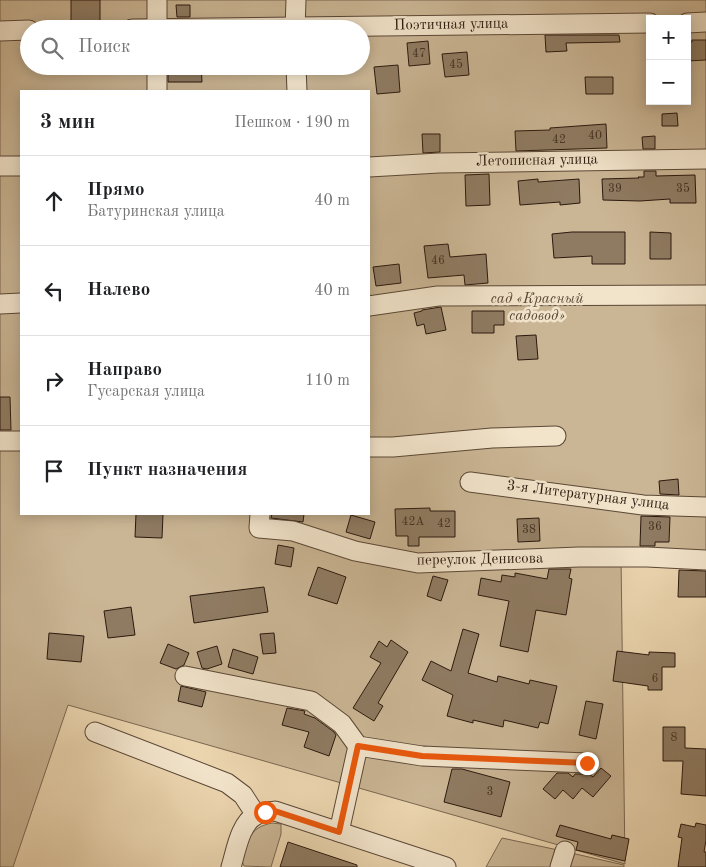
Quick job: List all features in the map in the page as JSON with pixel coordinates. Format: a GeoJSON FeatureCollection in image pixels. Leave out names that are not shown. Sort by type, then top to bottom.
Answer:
{"type":"FeatureCollection","features":[{"type":"Feature","properties":{"kind":"street"},"geometry":{"type":"LineString","coordinates":[[157,0],[157,20]]}},
{"type":"Feature","properties":{"kind":"street"},"geometry":{"type":"LineString","coordinates":[[295,20],[296,0]]}},
{"type":"Feature","properties":{"kind":"street"},"geometry":{"type":"LineString","coordinates":[[691,22],[706,22]]}},
{"type":"Feature","properties":{"kind":"street","name":"Поэтичная улица"},"geometry":{"type":"LineString","coordinates":[[370,27],[646,23]]}},
{"type":"Feature","properties":{"kind":"street"},"geometry":{"type":"LineString","coordinates":[[0,31],[20,30]]}},
{"type":"Feature","properties":{"kind":"street"},"geometry":{"type":"LineString","coordinates":[[157,75],[157,90]]}},
{"type":"Feature","properties":{"kind":"street"},"geometry":{"type":"LineString","coordinates":[[296,75],[297,90]]}},
{"type":"Feature","properties":{"kind":"street","name":"Летописная улица"},"geometry":{"type":"LineString","coordinates":[[370,167],[439,163],[706,159]]}},
{"type":"Feature","properties":{"kind":"street"},"geometry":{"type":"LineString","coordinates":[[0,166],[20,166]]}},
{"type":"Feature","properties":{"kind":"street"},"geometry":{"type":"LineString","coordinates":[[370,306],[438,296],[706,295]]}},
{"type":"Feature","properties":{"kind":"street"},"geometry":{"type":"LineString","coordinates":[[0,304],[20,303]]}},
{"type":"Feature","properties":{"kind":"street"},"geometry":{"type":"LineString","coordinates":[[370,447],[393,447],[492,438],[556,436]]}},
{"type":"Feature","properties":{"kind":"street"},"geometry":{"type":"LineString","coordinates":[[0,441],[20,441]]}},
{"type":"Feature","properties":{"kind":"street","name":"3-я Литературная улица"},"geometry":{"type":"LineString","coordinates":[[470,482],[643,505],[706,507]]}},
{"type":"Feature","properties":{"kind":"street","name":"переулок Денисова"},"geometry":{"type":"LineString","coordinates":[[259,521],[355,550],[418,564],[579,557],[646,557],[706,560]]}},
{"type":"Feature","properties":{"kind":"street"},"geometry":{"type":"LineString","coordinates":[[185,676],[311,701],[342,724],[358,746],[422,756],[587,763]]}},
{"type":"Feature","properties":{"kind":"street"},"geometry":{"type":"LineString","coordinates":[[95,732],[227,783],[243,795],[256,815]]}},
{"type":"Feature","properties":{"kind":"street"},"geometry":{"type":"LineString","coordinates":[[339,832],[358,746]]}},
{"type":"Feature","properties":{"kind":"street"},"geometry":{"type":"LineString","coordinates":[[231,867],[248,821],[256,815],[275,811],[442,866]]}},
{"type":"Feature","properties":{"kind":"green space","name":"сад «Красный садовод»"},"geometry":{"type":"Polygon","coordinates":[[[0,0],[706,0],[706,556],[621,556],[625,864],[68,705],[13,867],[0,867],[0,0]]]}},
{"type":"Feature","properties":{"kind":"green space"},"geometry":{"type":"Polygon","coordinates":[[[272,823],[281,824],[281,834],[271,867],[244,866],[242,861],[251,836],[258,828],[272,823]]]}},
{"type":"Feature","properties":{"kind":"green space"},"geometry":{"type":"Polygon","coordinates":[[[502,838],[558,850],[553,867],[486,867],[502,838]]]}},
{"type":"Feature","properties":{"kind":"green space"},"geometry":{"type":"Polygon","coordinates":[[[571,853],[624,865],[624,867],[568,867],[571,853]]]}},
{"type":"Feature","properties":{"kind":"building"},"geometry":{"type":"Polygon","coordinates":[[[71,0],[100,0],[100,20],[71,20],[71,0]]]}},
{"type":"Feature","properties":{"kind":"building"},"geometry":{"type":"Polygon","coordinates":[[[176,5],[190,5],[190,17],[177,17],[176,5]]]}},
{"type":"Feature","properties":{"kind":"building"},"geometry":{"type":"Polygon","coordinates":[[[545,35],[619,35],[620,42],[566,43],[567,51],[546,52],[545,35]]]}},
{"type":"Feature","properties":{"kind":"building"},"geometry":{"type":"Polygon","coordinates":[[[692,40],[706,40],[706,60],[691,61],[692,40]]]}},
{"type":"Feature","properties":{"kind":"building"},"geometry":{"type":"Polygon","coordinates":[[[428,41],[430,64],[409,66],[407,43],[428,41]]]}},
{"type":"Feature","properties":{"kind":"building"},"geometry":{"type":"Polygon","coordinates":[[[467,52],[469,75],[445,77],[442,54],[467,52]]]}},
{"type":"Feature","properties":{"kind":"building"},"geometry":{"type":"Polygon","coordinates":[[[398,65],[400,92],[377,94],[374,67],[398,65]]]}},
{"type":"Feature","properties":{"kind":"building"},"geometry":{"type":"Polygon","coordinates":[[[168,75],[202,75],[202,82],[168,82],[168,75]]]}},
{"type":"Feature","properties":{"kind":"building"},"geometry":{"type":"Polygon","coordinates":[[[585,77],[613,77],[613,94],[586,94],[585,77]]]}},
{"type":"Feature","properties":{"kind":"building"},"geometry":{"type":"Polygon","coordinates":[[[677,113],[678,126],[662,126],[662,114],[677,113]]]}},
{"type":"Feature","properties":{"kind":"building"},"geometry":{"type":"Polygon","coordinates":[[[606,124],[607,148],[516,151],[515,131],[550,130],[550,128],[606,124]]]}},
{"type":"Feature","properties":{"kind":"building"},"geometry":{"type":"Polygon","coordinates":[[[422,134],[440,134],[440,152],[423,153],[422,134]]]}},
{"type":"Feature","properties":{"kind":"building"},"geometry":{"type":"Polygon","coordinates":[[[655,136],[655,149],[643,149],[642,137],[655,136]]]}},
{"type":"Feature","properties":{"kind":"building"},"geometry":{"type":"Polygon","coordinates":[[[644,171],[656,171],[656,176],[695,175],[696,203],[670,203],[670,199],[640,201],[603,200],[602,179],[639,178],[644,177],[644,171]]]}},
{"type":"Feature","properties":{"kind":"building"},"geometry":{"type":"Polygon","coordinates":[[[489,174],[490,205],[466,206],[465,175],[489,174]]]}},
{"type":"Feature","properties":{"kind":"building"},"geometry":{"type":"Polygon","coordinates":[[[538,179],[538,182],[579,179],[580,203],[560,205],[560,202],[520,205],[518,181],[538,179]]]}},
{"type":"Feature","properties":{"kind":"building"},"geometry":{"type":"Polygon","coordinates":[[[625,232],[625,264],[592,264],[592,256],[554,258],[552,234],[625,232]]]}},
{"type":"Feature","properties":{"kind":"building"},"geometry":{"type":"Polygon","coordinates":[[[650,232],[671,233],[671,259],[650,259],[650,232]]]}},
{"type":"Feature","properties":{"kind":"building"},"geometry":{"type":"Polygon","coordinates":[[[448,244],[450,257],[486,254],[488,283],[465,285],[464,275],[428,278],[424,246],[448,244]]]}},
{"type":"Feature","properties":{"kind":"building"},"geometry":{"type":"Polygon","coordinates":[[[399,264],[401,283],[376,286],[373,267],[399,264]]]}},
{"type":"Feature","properties":{"kind":"building"},"geometry":{"type":"Polygon","coordinates":[[[441,307],[446,330],[426,334],[424,324],[417,326],[414,313],[441,307]]]}},
{"type":"Feature","properties":{"kind":"building"},"geometry":{"type":"Polygon","coordinates":[[[472,311],[504,311],[504,325],[494,325],[494,333],[472,333],[472,311]]]}},
{"type":"Feature","properties":{"kind":"building"},"geometry":{"type":"Polygon","coordinates":[[[536,335],[538,359],[518,360],[516,336],[536,335]]]}},
{"type":"Feature","properties":{"kind":"building"},"geometry":{"type":"Polygon","coordinates":[[[0,397],[10,397],[11,430],[0,430],[0,397]]]}},
{"type":"Feature","properties":{"kind":"building"},"geometry":{"type":"Polygon","coordinates":[[[678,479],[679,495],[660,494],[659,481],[678,479]]]}},
{"type":"Feature","properties":{"kind":"building"},"geometry":{"type":"Polygon","coordinates":[[[430,508],[430,511],[455,511],[455,537],[419,537],[419,546],[408,546],[408,536],[396,536],[395,509],[430,508]]]}},
{"type":"Feature","properties":{"kind":"building"},"geometry":{"type":"Polygon","coordinates":[[[136,515],[163,515],[162,538],[135,537],[136,515]]]}},
{"type":"Feature","properties":{"kind":"building"},"geometry":{"type":"Polygon","coordinates":[[[272,515],[304,515],[303,522],[271,518],[272,515]]]}},
{"type":"Feature","properties":{"kind":"building"},"geometry":{"type":"Polygon","coordinates":[[[351,515],[375,522],[370,539],[346,532],[351,515]]]}},
{"type":"Feature","properties":{"kind":"building"},"geometry":{"type":"Polygon","coordinates":[[[641,516],[670,517],[669,542],[655,542],[655,546],[640,546],[641,516]]]}},
{"type":"Feature","properties":{"kind":"building"},"geometry":{"type":"Polygon","coordinates":[[[539,518],[540,541],[518,542],[517,519],[539,518]]]}},
{"type":"Feature","properties":{"kind":"building"},"geometry":{"type":"Polygon","coordinates":[[[278,545],[294,548],[291,567],[275,564],[278,545]]]}},
{"type":"Feature","properties":{"kind":"building"},"geometry":{"type":"Polygon","coordinates":[[[318,567],[346,577],[337,604],[308,595],[318,567]]]}},
{"type":"Feature","properties":{"kind":"building"},"geometry":{"type":"Polygon","coordinates":[[[549,569],[571,569],[569,578],[572,579],[566,615],[536,610],[528,652],[500,646],[509,601],[478,595],[481,578],[501,582],[502,575],[515,577],[515,573],[547,579],[549,569]]]}},
{"type":"Feature","properties":{"kind":"building"},"geometry":{"type":"Polygon","coordinates":[[[679,570],[706,571],[706,597],[678,597],[679,570]]]}},
{"type":"Feature","properties":{"kind":"building"},"geometry":{"type":"Polygon","coordinates":[[[433,576],[448,580],[441,601],[427,596],[433,576]]]}},
{"type":"Feature","properties":{"kind":"building"},"geometry":{"type":"Polygon","coordinates":[[[264,587],[268,612],[194,623],[190,596],[264,587]]]}},
{"type":"Feature","properties":{"kind":"building"},"geometry":{"type":"Polygon","coordinates":[[[131,607],[135,635],[108,638],[104,611],[131,607]]]}},
{"type":"Feature","properties":{"kind":"building"},"geometry":{"type":"Polygon","coordinates":[[[463,629],[479,634],[468,673],[497,682],[498,676],[529,684],[530,680],[557,686],[548,724],[540,722],[538,728],[504,720],[503,727],[473,720],[473,723],[447,716],[453,695],[422,680],[431,661],[451,671],[463,629]]]}},
{"type":"Feature","properties":{"kind":"building"},"geometry":{"type":"Polygon","coordinates":[[[49,633],[84,636],[81,662],[47,659],[49,633]]]}},
{"type":"Feature","properties":{"kind":"building"},"geometry":{"type":"Polygon","coordinates":[[[274,633],[276,653],[263,654],[260,634],[274,633]]]}},
{"type":"Feature","properties":{"kind":"building"},"geometry":{"type":"Polygon","coordinates":[[[391,640],[408,652],[378,703],[383,706],[374,721],[353,708],[381,663],[370,657],[379,641],[387,647],[391,640]]]}},
{"type":"Feature","properties":{"kind":"building"},"geometry":{"type":"Polygon","coordinates":[[[168,644],[189,653],[184,665],[176,669],[160,663],[168,644]]]}},
{"type":"Feature","properties":{"kind":"building"},"geometry":{"type":"Polygon","coordinates":[[[217,646],[222,664],[207,669],[202,668],[197,652],[217,646]]]}},
{"type":"Feature","properties":{"kind":"building"},"geometry":{"type":"Polygon","coordinates":[[[233,649],[258,657],[253,674],[228,667],[233,649]]]}},
{"type":"Feature","properties":{"kind":"building"},"geometry":{"type":"Polygon","coordinates":[[[617,651],[649,655],[649,652],[675,653],[675,667],[662,667],[662,690],[648,690],[648,686],[613,681],[617,651]]]}},
{"type":"Feature","properties":{"kind":"building"},"geometry":{"type":"Polygon","coordinates":[[[181,686],[206,692],[202,707],[178,701],[181,686]]]}},
{"type":"Feature","properties":{"kind":"building"},"geometry":{"type":"Polygon","coordinates":[[[586,701],[603,704],[596,739],[579,735],[586,701]]]}},
{"type":"Feature","properties":{"kind":"building"},"geometry":{"type":"Polygon","coordinates":[[[287,708],[305,711],[304,714],[315,718],[334,732],[336,735],[329,756],[304,747],[309,732],[282,725],[287,708]]]}},
{"type":"Feature","properties":{"kind":"building"},"geometry":{"type":"Polygon","coordinates":[[[663,727],[685,727],[685,748],[706,749],[706,796],[681,794],[683,761],[663,761],[663,727]]]}},
{"type":"Feature","properties":{"kind":"building"},"geometry":{"type":"Polygon","coordinates":[[[601,768],[611,776],[593,797],[582,788],[573,799],[563,790],[555,799],[543,789],[557,773],[568,773],[573,777],[575,774],[589,774],[593,777],[601,768]]]}},
{"type":"Feature","properties":{"kind":"building"},"geometry":{"type":"Polygon","coordinates":[[[452,769],[462,769],[510,782],[501,817],[444,802],[452,769]]]}},
{"type":"Feature","properties":{"kind":"building"},"geometry":{"type":"Polygon","coordinates":[[[696,823],[706,825],[704,852],[706,852],[706,867],[678,867],[682,838],[678,837],[681,824],[695,827],[696,823]]]}},
{"type":"Feature","properties":{"kind":"building"},"geometry":{"type":"Polygon","coordinates":[[[560,825],[611,839],[612,835],[629,839],[625,861],[576,850],[578,842],[556,836],[560,825]]]}},
{"type":"Feature","properties":{"kind":"building"},"geometry":{"type":"Polygon","coordinates":[[[288,842],[357,865],[357,867],[280,867],[288,842]]]}},
{"type":"Feature","properties":{"kind":"route"},"geometry":{"type":"LineString","coordinates":[[265,812],[275,811],[339,832],[358,746],[422,756],[587,763]]}}]}
